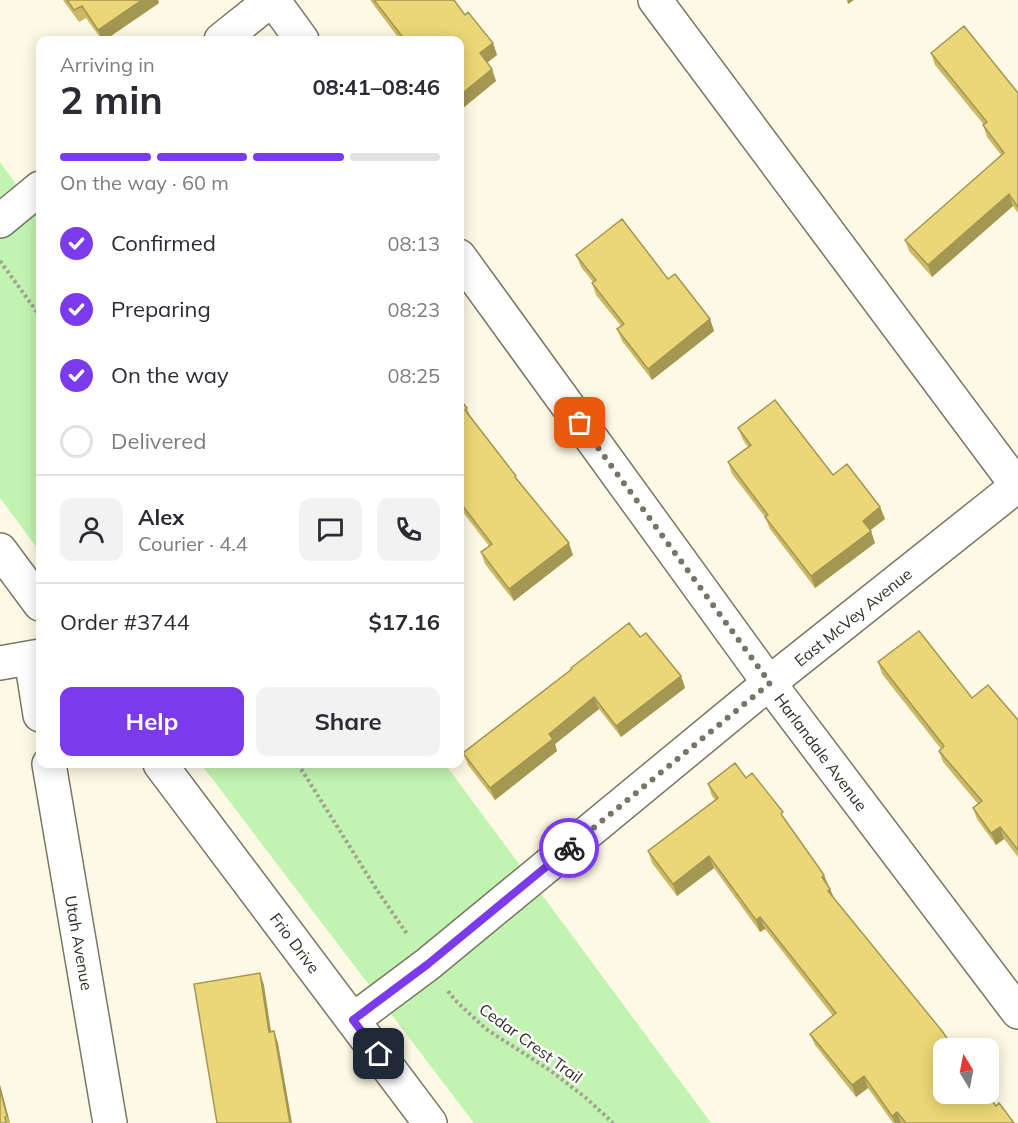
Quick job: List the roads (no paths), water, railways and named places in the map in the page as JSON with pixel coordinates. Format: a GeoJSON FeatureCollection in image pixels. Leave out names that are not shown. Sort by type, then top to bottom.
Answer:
{"type":"FeatureCollection","features":[{"type":"Feature","properties":{"kind":"street"},"geometry":{"type":"LineString","coordinates":[[226,36],[272,0],[300,36]]}},
{"type":"Feature","properties":{"kind":"street"},"geometry":{"type":"LineString","coordinates":[[655,0],[1018,486]]}},
{"type":"Feature","properties":{"kind":"street"},"geometry":{"type":"LineString","coordinates":[[0,221],[36,191]]}},
{"type":"Feature","properties":{"kind":"street","name":"Harlandale Avenue"},"geometry":{"type":"LineString","coordinates":[[464,263],[770,683],[1018,1012]]}},
{"type":"Feature","properties":{"kind":"street","name":"East McVey Avenue"},"geometry":{"type":"LineString","coordinates":[[353,1020],[428,964],[770,683],[1018,486]]}},
{"type":"Feature","properties":{"kind":"street"},"geometry":{"type":"LineString","coordinates":[[0,550],[36,599]]}},
{"type":"Feature","properties":{"kind":"street"},"geometry":{"type":"LineString","coordinates":[[24,659],[36,701]]}},
{"type":"Feature","properties":{"kind":"street","name":"Utah Avenue"},"geometry":{"type":"LineString","coordinates":[[50,768],[110,1123]]}},
{"type":"Feature","properties":{"kind":"street","name":"Frio Drive"},"geometry":{"type":"LineString","coordinates":[[163,768],[430,1123]]}}]}
